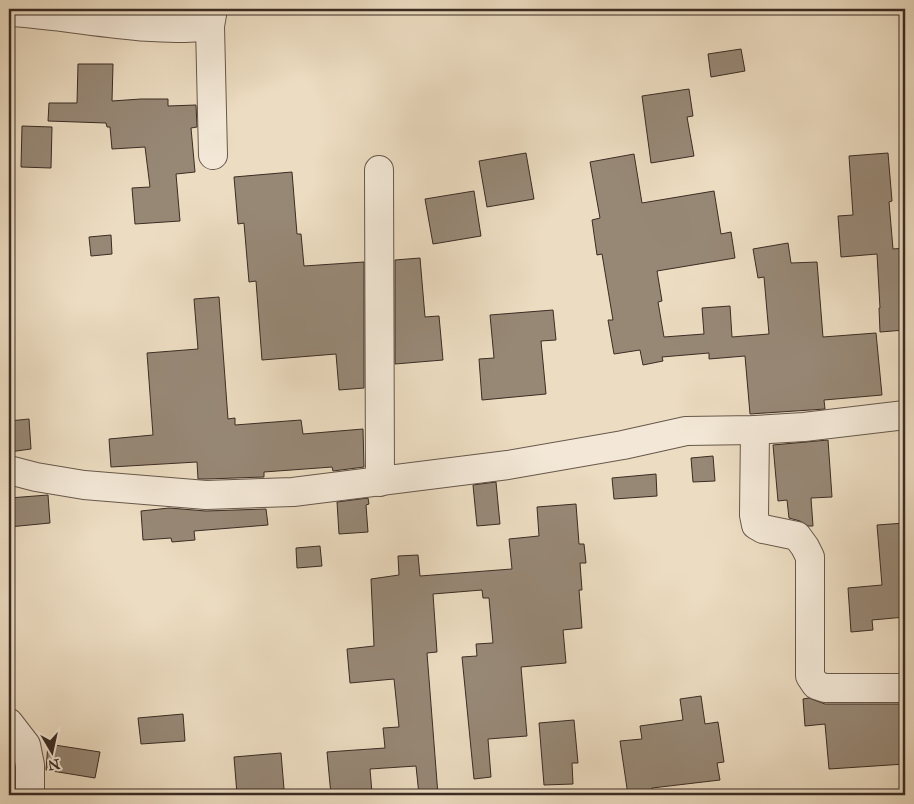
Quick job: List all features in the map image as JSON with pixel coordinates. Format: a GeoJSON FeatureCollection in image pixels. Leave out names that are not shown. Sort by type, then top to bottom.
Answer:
{"type":"FeatureCollection","features":[{"type":"Feature","properties":{"kind":"street"},"geometry":{"type":"LineString","coordinates":[[9,12],[144,26],[196,27],[211,17]]}},
{"type":"Feature","properties":{"kind":"street"},"geometry":{"type":"LineString","coordinates":[[211,17],[212,155]]}},
{"type":"Feature","properties":{"kind":"street"},"geometry":{"type":"LineString","coordinates":[[379,170],[380,482]]}},
{"type":"Feature","properties":{"kind":"street"},"geometry":{"type":"LineString","coordinates":[[9,470],[36,477],[84,485],[206,495],[293,492],[508,465],[623,445],[686,430],[755,430],[804,427],[905,415]]}},
{"type":"Feature","properties":{"kind":"street"},"geometry":{"type":"LineString","coordinates":[[755,430],[754,515],[756,525],[764,529],[797,536],[810,557],[810,676],[816,685],[825,688],[905,688]]}},
{"type":"Feature","properties":{"kind":"street"},"geometry":{"type":"LineString","coordinates":[[9,723],[26,745],[19,766],[30,795]]}},
{"type":"Feature","properties":{"kind":"building"},"geometry":{"type":"Polygon","coordinates":[[[741,49],[745,71],[711,77],[708,54],[741,49]]]}},
{"type":"Feature","properties":{"kind":"building"},"geometry":{"type":"Polygon","coordinates":[[[78,64],[113,64],[112,101],[168,99],[168,106],[196,105],[197,127],[191,128],[195,172],[176,174],[180,221],[135,224],[132,188],[150,187],[145,147],[112,149],[110,127],[107,127],[106,123],[48,121],[49,103],[77,103],[78,64]]]}},
{"type":"Feature","properties":{"kind":"building"},"geometry":{"type":"Polygon","coordinates":[[[689,89],[693,116],[687,117],[694,156],[651,163],[642,96],[689,89]]]}},
{"type":"Feature","properties":{"kind":"building"},"geometry":{"type":"Polygon","coordinates":[[[22,126],[52,127],[51,168],[21,167],[22,126]]]}},
{"type":"Feature","properties":{"kind":"building"},"geometry":{"type":"Polygon","coordinates":[[[526,153],[534,199],[487,207],[479,161],[526,153]]]}},
{"type":"Feature","properties":{"kind":"building"},"geometry":{"type":"Polygon","coordinates":[[[888,153],[892,201],[889,202],[893,249],[905,248],[905,330],[880,332],[877,254],[841,257],[838,216],[853,215],[849,156],[888,153]]]}},
{"type":"Feature","properties":{"kind":"building"},"geometry":{"type":"Polygon","coordinates":[[[634,154],[642,203],[714,191],[721,234],[731,232],[735,258],[657,271],[662,301],[658,302],[664,337],[704,334],[702,308],[730,306],[732,337],[769,334],[764,277],[758,278],[753,249],[788,243],[791,263],[817,262],[823,337],[876,333],[882,395],[824,400],[825,409],[750,414],[745,356],[709,359],[709,353],[662,357],[663,361],[643,365],[640,350],[614,354],[608,320],[613,320],[602,254],[597,255],[592,220],[600,218],[590,162],[634,154]]]}},
{"type":"Feature","properties":{"kind":"building"},"geometry":{"type":"Polygon","coordinates":[[[292,172],[297,234],[301,234],[304,266],[364,262],[364,388],[339,390],[336,354],[262,360],[256,281],[249,282],[244,223],[238,224],[234,177],[292,172]]]}},
{"type":"Feature","properties":{"kind":"building"},"geometry":{"type":"Polygon","coordinates":[[[474,191],[481,236],[433,244],[425,199],[474,191]]]}},
{"type":"Feature","properties":{"kind":"building"},"geometry":{"type":"Polygon","coordinates":[[[111,235],[112,254],[91,256],[89,237],[111,235]]]}},
{"type":"Feature","properties":{"kind":"building"},"geometry":{"type":"Polygon","coordinates":[[[420,258],[425,317],[439,316],[443,360],[395,364],[395,260],[420,258]]]}},
{"type":"Feature","properties":{"kind":"building"},"geometry":{"type":"Polygon","coordinates":[[[219,297],[228,419],[235,418],[235,425],[301,420],[303,434],[363,429],[364,467],[333,471],[332,467],[264,472],[264,477],[198,479],[197,462],[111,467],[109,439],[153,435],[147,353],[198,349],[194,299],[219,297]]]}},
{"type":"Feature","properties":{"kind":"building"},"geometry":{"type":"Polygon","coordinates":[[[553,310],[556,340],[541,341],[546,394],[482,400],[479,359],[494,358],[490,315],[553,310]]]}},
{"type":"Feature","properties":{"kind":"building"},"geometry":{"type":"Polygon","coordinates":[[[29,419],[31,449],[9,452],[9,421],[29,419]]]}},
{"type":"Feature","properties":{"kind":"building"},"geometry":{"type":"Polygon","coordinates":[[[828,440],[832,497],[811,498],[813,526],[808,526],[800,521],[789,518],[787,500],[778,501],[773,445],[828,440]]]}},
{"type":"Feature","properties":{"kind":"building"},"geometry":{"type":"Polygon","coordinates":[[[713,456],[715,481],[693,482],[691,458],[713,456]]]}},
{"type":"Feature","properties":{"kind":"building"},"geometry":{"type":"Polygon","coordinates":[[[656,474],[657,496],[614,499],[612,478],[656,474]]]}},
{"type":"Feature","properties":{"kind":"building"},"geometry":{"type":"Polygon","coordinates":[[[496,482],[500,524],[477,526],[473,485],[496,482]]]}},
{"type":"Feature","properties":{"kind":"building"},"geometry":{"type":"Polygon","coordinates":[[[48,495],[50,523],[9,527],[9,498],[48,495]]]}},
{"type":"Feature","properties":{"kind":"building"},"geometry":{"type":"Polygon","coordinates":[[[368,498],[369,504],[366,505],[368,532],[339,534],[337,502],[368,498]]]}},
{"type":"Feature","properties":{"kind":"building"},"geometry":{"type":"Polygon","coordinates":[[[576,504],[579,544],[584,544],[586,563],[580,563],[582,590],[579,590],[582,628],[563,630],[566,663],[521,667],[527,736],[488,739],[491,777],[474,779],[462,657],[477,656],[476,644],[493,643],[489,598],[483,598],[482,590],[433,594],[437,652],[427,653],[438,795],[419,795],[416,766],[370,769],[372,793],[331,795],[327,752],[385,748],[383,728],[399,727],[394,679],[350,683],[347,649],[374,646],[371,579],[399,575],[398,556],[418,555],[420,576],[512,569],[509,539],[539,536],[537,507],[576,504]]]}},
{"type":"Feature","properties":{"kind":"building"},"geometry":{"type":"Polygon","coordinates":[[[169,508],[206,511],[266,509],[268,525],[194,531],[195,540],[172,542],[171,538],[143,540],[141,511],[169,508]]]}},
{"type":"Feature","properties":{"kind":"building"},"geometry":{"type":"Polygon","coordinates":[[[905,523],[905,617],[872,620],[873,630],[851,632],[848,588],[882,585],[877,525],[905,523]]]}},
{"type":"Feature","properties":{"kind":"building"},"geometry":{"type":"Polygon","coordinates":[[[320,546],[322,566],[297,568],[296,548],[320,546]]]}},
{"type":"Feature","properties":{"kind":"building"},"geometry":{"type":"Polygon","coordinates":[[[701,696],[705,724],[718,722],[724,762],[717,763],[720,780],[652,788],[653,795],[628,795],[620,741],[642,739],[640,726],[683,720],[680,699],[701,696]]]}},
{"type":"Feature","properties":{"kind":"building"},"geometry":{"type":"Polygon","coordinates":[[[809,698],[825,704],[905,704],[905,764],[829,769],[825,724],[805,726],[803,699],[809,698]]]}},
{"type":"Feature","properties":{"kind":"building"},"geometry":{"type":"Polygon","coordinates":[[[183,714],[185,741],[141,744],[138,718],[183,714]]]}},
{"type":"Feature","properties":{"kind":"building"},"geometry":{"type":"Polygon","coordinates":[[[574,720],[578,763],[572,763],[573,784],[544,785],[539,723],[574,720]]]}},
{"type":"Feature","properties":{"kind":"building"},"geometry":{"type":"Polygon","coordinates":[[[48,744],[100,752],[95,778],[46,770],[48,744]]]}},
{"type":"Feature","properties":{"kind":"building"},"geometry":{"type":"Polygon","coordinates":[[[281,753],[284,789],[237,794],[234,757],[281,753]]]}}]}
